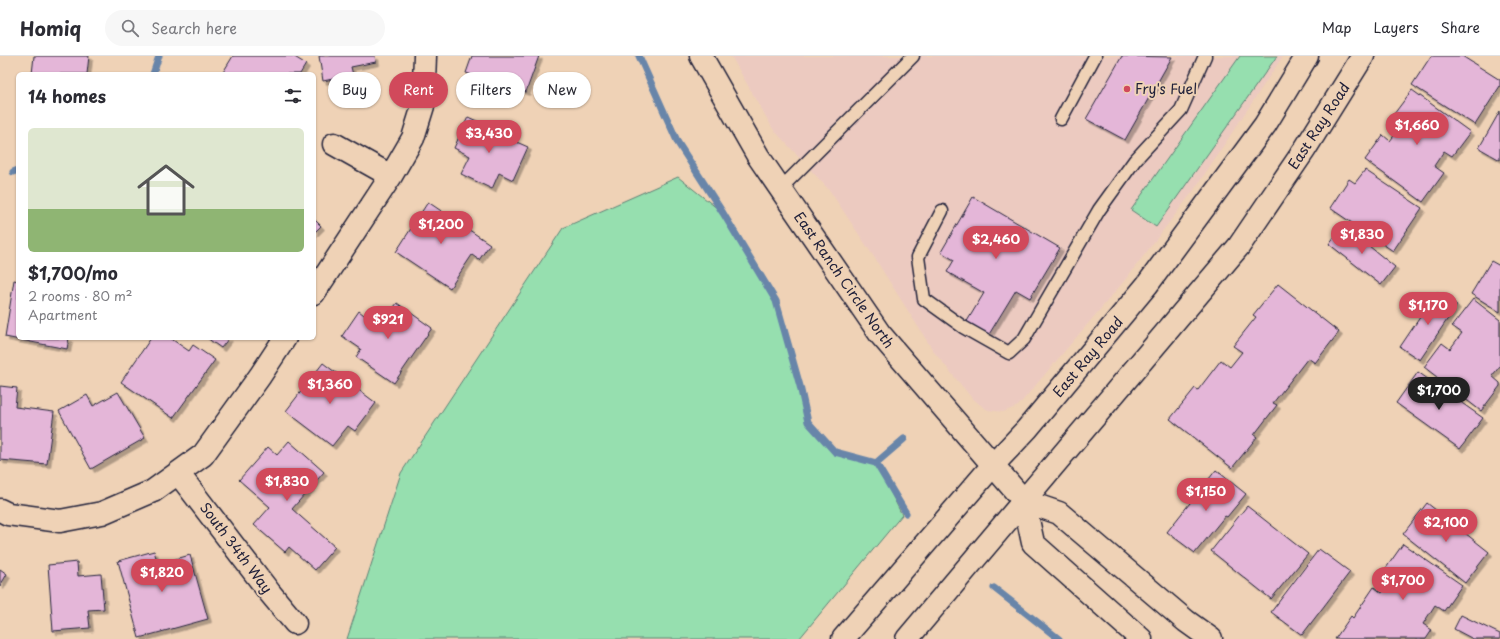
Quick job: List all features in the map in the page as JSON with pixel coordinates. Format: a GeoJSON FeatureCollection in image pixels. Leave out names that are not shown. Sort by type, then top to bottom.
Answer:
{"type":"FeatureCollection","features":[{"type":"Feature","properties":{"kind":"street"},"geometry":{"type":"LineString","coordinates":[[316,290],[391,176],[413,138],[423,106],[425,56]]}},
{"type":"Feature","properties":{"kind":"street","name":"East Ranch Circle North"},"geometry":{"type":"LineString","coordinates":[[701,56],[758,156],[880,334],[1017,493]]}},
{"type":"Feature","properties":{"kind":"street","name":"East Ray Road"},"geometry":{"type":"LineString","coordinates":[[843,639],[993,465],[1027,429],[1147,285],[1265,125],[1307,56]]}},
{"type":"Feature","properties":{"kind":"street","name":"East Ray Road"},"geometry":{"type":"LineString","coordinates":[[907,639],[1017,493],[1239,246],[1305,149],[1363,56]]}},
{"type":"Feature","properties":{"kind":"street"},"geometry":{"type":"LineString","coordinates":[[334,144],[391,176]]}},
{"type":"Feature","properties":{"kind":"street"},"geometry":{"type":"LineString","coordinates":[[0,510],[8,514],[60,521],[102,513],[153,491],[203,454],[260,376],[284,340]]}},
{"type":"Feature","properties":{"kind":"street","name":"South 34th Way"},"geometry":{"type":"LineString","coordinates":[[178,473],[270,593],[295,623]]}},
{"type":"Feature","properties":{"kind":"street"},"geometry":{"type":"LineString","coordinates":[[1017,493],[1033,543],[1141,639]]}},
{"type":"Feature","properties":{"kind":"street"},"geometry":{"type":"LineString","coordinates":[[1017,493],[1059,513],[1186,621],[1211,639]]}},
{"type":"Feature","properties":{"kind":"lane"},"geometry":{"type":"LineString","coordinates":[[780,189],[913,56]]}},
{"type":"Feature","properties":{"kind":"lane"},"geometry":{"type":"LineString","coordinates":[[1060,119],[1095,56]]}},
{"type":"Feature","properties":{"kind":"lane"},"geometry":{"type":"LineString","coordinates":[[942,212],[918,257],[924,299],[963,327],[1009,353],[1024,339],[1099,210],[1135,160],[1181,110],[1200,58]]}},
{"type":"Feature","properties":{"kind":"shaded area"},"geometry":{"type":"Polygon","coordinates":[[[731,56],[1283,56],[1194,190],[1125,280],[1018,406],[1003,412],[988,410],[971,397],[934,352],[830,191],[773,129],[731,56]]]}},
{"type":"Feature","properties":{"kind":"green space"},"geometry":{"type":"Polygon","coordinates":[[[1240,56],[1277,56],[1156,227],[1131,210],[1240,56]]]}},
{"type":"Feature","properties":{"kind":"green space"},"geometry":{"type":"Polygon","coordinates":[[[678,177],[723,213],[776,301],[800,386],[808,422],[835,452],[876,463],[902,515],[799,639],[347,639],[401,473],[563,228],[678,177]]]}},
{"type":"Feature","properties":{"kind":"building"},"geometry":{"type":"Polygon","coordinates":[[[34,56],[89,56],[87,72],[32,72],[34,56]]]}},
{"type":"Feature","properties":{"kind":"building"},"geometry":{"type":"Polygon","coordinates":[[[233,56],[293,56],[306,64],[301,72],[223,72],[233,56]]]}},
{"type":"Feature","properties":{"kind":"building"},"geometry":{"type":"Polygon","coordinates":[[[319,56],[375,56],[376,62],[351,67],[352,72],[328,72],[328,80],[323,81],[319,56]]]}},
{"type":"Feature","properties":{"kind":"building"},"geometry":{"type":"Polygon","coordinates":[[[472,56],[539,56],[526,92],[525,72],[466,72],[472,56]]]}},
{"type":"Feature","properties":{"kind":"building"},"geometry":{"type":"Polygon","coordinates":[[[1122,56],[1172,57],[1125,140],[1086,119],[1122,56]]]}},
{"type":"Feature","properties":{"kind":"building"},"geometry":{"type":"Polygon","coordinates":[[[1431,56],[1462,56],[1500,80],[1500,86],[1475,125],[1412,85],[1431,56]]]}},
{"type":"Feature","properties":{"kind":"building"},"geometry":{"type":"Polygon","coordinates":[[[1412,90],[1470,132],[1452,156],[1444,151],[1434,166],[1444,173],[1423,202],[1365,160],[1383,135],[1390,141],[1402,125],[1391,118],[1412,90]]]}},
{"type":"Feature","properties":{"kind":"building"},"geometry":{"type":"Polygon","coordinates":[[[1500,111],[1500,160],[1479,148],[1500,111]]]}},
{"type":"Feature","properties":{"kind":"building"},"geometry":{"type":"Polygon","coordinates":[[[468,117],[490,127],[489,130],[528,147],[513,180],[499,173],[492,189],[461,174],[470,156],[454,148],[468,117]]]}},
{"type":"Feature","properties":{"kind":"building"},"geometry":{"type":"Polygon","coordinates":[[[1365,170],[1422,208],[1393,251],[1330,208],[1349,179],[1355,183],[1365,170]]]}},
{"type":"Feature","properties":{"kind":"building"},"geometry":{"type":"Polygon","coordinates":[[[973,197],[1060,248],[1030,298],[1016,290],[988,336],[966,323],[984,293],[947,272],[954,260],[941,252],[973,197]]]}},
{"type":"Feature","properties":{"kind":"building"},"geometry":{"type":"Polygon","coordinates":[[[428,202],[490,244],[479,260],[472,255],[450,288],[396,252],[428,202]]]}},
{"type":"Feature","properties":{"kind":"building"},"geometry":{"type":"Polygon","coordinates":[[[316,221],[321,226],[316,231],[316,221]]]}},
{"type":"Feature","properties":{"kind":"building"},"geometry":{"type":"Polygon","coordinates":[[[1343,225],[1395,267],[1381,285],[1329,244],[1343,225]]]}},
{"type":"Feature","properties":{"kind":"building"},"geometry":{"type":"Polygon","coordinates":[[[1491,261],[1500,266],[1500,312],[1471,294],[1491,261]]]}},
{"type":"Feature","properties":{"kind":"building"},"geometry":{"type":"Polygon","coordinates":[[[14,280],[16,280],[16,339],[5,337],[14,280]]]}},
{"type":"Feature","properties":{"kind":"building"},"geometry":{"type":"Polygon","coordinates":[[[1278,284],[1339,332],[1315,363],[1308,358],[1273,403],[1277,405],[1254,435],[1257,437],[1232,468],[1170,419],[1195,388],[1198,390],[1221,360],[1230,367],[1242,352],[1233,346],[1256,317],[1253,315],[1278,284]]]}},
{"type":"Feature","properties":{"kind":"building"},"geometry":{"type":"Polygon","coordinates":[[[1437,292],[1457,305],[1420,360],[1400,347],[1437,292]]]}},
{"type":"Feature","properties":{"kind":"building"},"geometry":{"type":"Polygon","coordinates":[[[1473,299],[1500,320],[1500,366],[1492,376],[1500,383],[1500,386],[1481,411],[1424,367],[1442,343],[1450,349],[1462,333],[1452,326],[1473,299]]]}},
{"type":"Feature","properties":{"kind":"building"},"geometry":{"type":"Polygon","coordinates":[[[397,303],[432,328],[394,383],[356,357],[361,349],[342,336],[359,311],[373,322],[381,311],[388,316],[397,303]]]}},
{"type":"Feature","properties":{"kind":"building"},"geometry":{"type":"Polygon","coordinates":[[[20,340],[69,340],[67,349],[20,340]]]}},
{"type":"Feature","properties":{"kind":"building"},"geometry":{"type":"Polygon","coordinates":[[[150,340],[173,340],[189,351],[193,345],[215,360],[173,418],[121,382],[150,340]]]}},
{"type":"Feature","properties":{"kind":"building"},"geometry":{"type":"Polygon","coordinates":[[[210,340],[227,340],[221,348],[210,340]]]}},
{"type":"Feature","properties":{"kind":"building"},"geometry":{"type":"Polygon","coordinates":[[[323,363],[376,403],[355,431],[348,426],[332,446],[286,411],[323,363]]]}},
{"type":"Feature","properties":{"kind":"building"},"geometry":{"type":"Polygon","coordinates":[[[1418,372],[1483,418],[1460,449],[1396,403],[1418,372]]]}},
{"type":"Feature","properties":{"kind":"building"},"geometry":{"type":"Polygon","coordinates":[[[0,386],[17,388],[15,407],[54,412],[47,464],[0,460],[0,386]]]}},
{"type":"Feature","properties":{"kind":"building"},"geometry":{"type":"Polygon","coordinates":[[[118,392],[145,438],[91,469],[59,411],[87,395],[93,406],[118,392]]]}},
{"type":"Feature","properties":{"kind":"building"},"geometry":{"type":"Polygon","coordinates":[[[289,441],[324,472],[292,509],[335,547],[315,570],[289,547],[285,552],[254,525],[270,507],[239,480],[268,447],[277,455],[289,441]]]}},
{"type":"Feature","properties":{"kind":"building"},"geometry":{"type":"Polygon","coordinates":[[[1216,470],[1246,494],[1227,517],[1225,516],[1195,553],[1167,532],[1216,470]]]}},
{"type":"Feature","properties":{"kind":"building"},"geometry":{"type":"Polygon","coordinates":[[[1427,503],[1489,552],[1465,583],[1403,534],[1427,503]]]}},
{"type":"Feature","properties":{"kind":"building"},"geometry":{"type":"Polygon","coordinates":[[[1247,506],[1308,554],[1271,599],[1211,551],[1247,506]]]}},
{"type":"Feature","properties":{"kind":"building"},"geometry":{"type":"Polygon","coordinates":[[[1403,544],[1462,585],[1444,611],[1435,605],[1423,624],[1432,630],[1426,639],[1335,639],[1351,616],[1353,618],[1374,587],[1382,593],[1394,578],[1384,571],[1403,544]]]}},
{"type":"Feature","properties":{"kind":"building"},"geometry":{"type":"Polygon","coordinates":[[[1319,549],[1350,572],[1302,635],[1271,612],[1319,549]]]}},
{"type":"Feature","properties":{"kind":"building"},"geometry":{"type":"Polygon","coordinates":[[[154,551],[158,564],[190,555],[208,619],[139,638],[118,561],[154,551]]]}},
{"type":"Feature","properties":{"kind":"building"},"geometry":{"type":"Polygon","coordinates":[[[77,562],[78,576],[101,574],[104,609],[88,610],[90,628],[53,631],[48,565],[77,562]]]}},
{"type":"Feature","properties":{"kind":"building"},"geometry":{"type":"Polygon","coordinates":[[[0,569],[7,574],[0,586],[0,569]]]}},
{"type":"Feature","properties":{"kind":"building"},"geometry":{"type":"Polygon","coordinates":[[[1461,615],[1500,634],[1500,639],[1473,639],[1454,629],[1461,615]]]}},
{"type":"Feature","properties":{"kind":"waterway"},"geometry":{"type":"LineString","coordinates":[[154,72],[159,56]]}},
{"type":"Feature","properties":{"kind":"waterway"},"geometry":{"type":"LineString","coordinates":[[639,56],[678,143],[723,213],[776,301],[800,386],[808,422],[835,452],[876,463],[906,513]]}},
{"type":"Feature","properties":{"kind":"waterway"},"geometry":{"type":"LineString","coordinates":[[876,463],[904,439]]}},
{"type":"Feature","properties":{"kind":"waterway"},"geometry":{"type":"LineString","coordinates":[[994,588],[1059,639]]}},
{"type":"Feature","properties":{"kind":"place","name":"Fry's Fuel"},"geometry":{"type":"Point","coordinates":[1127,89]}}]}
